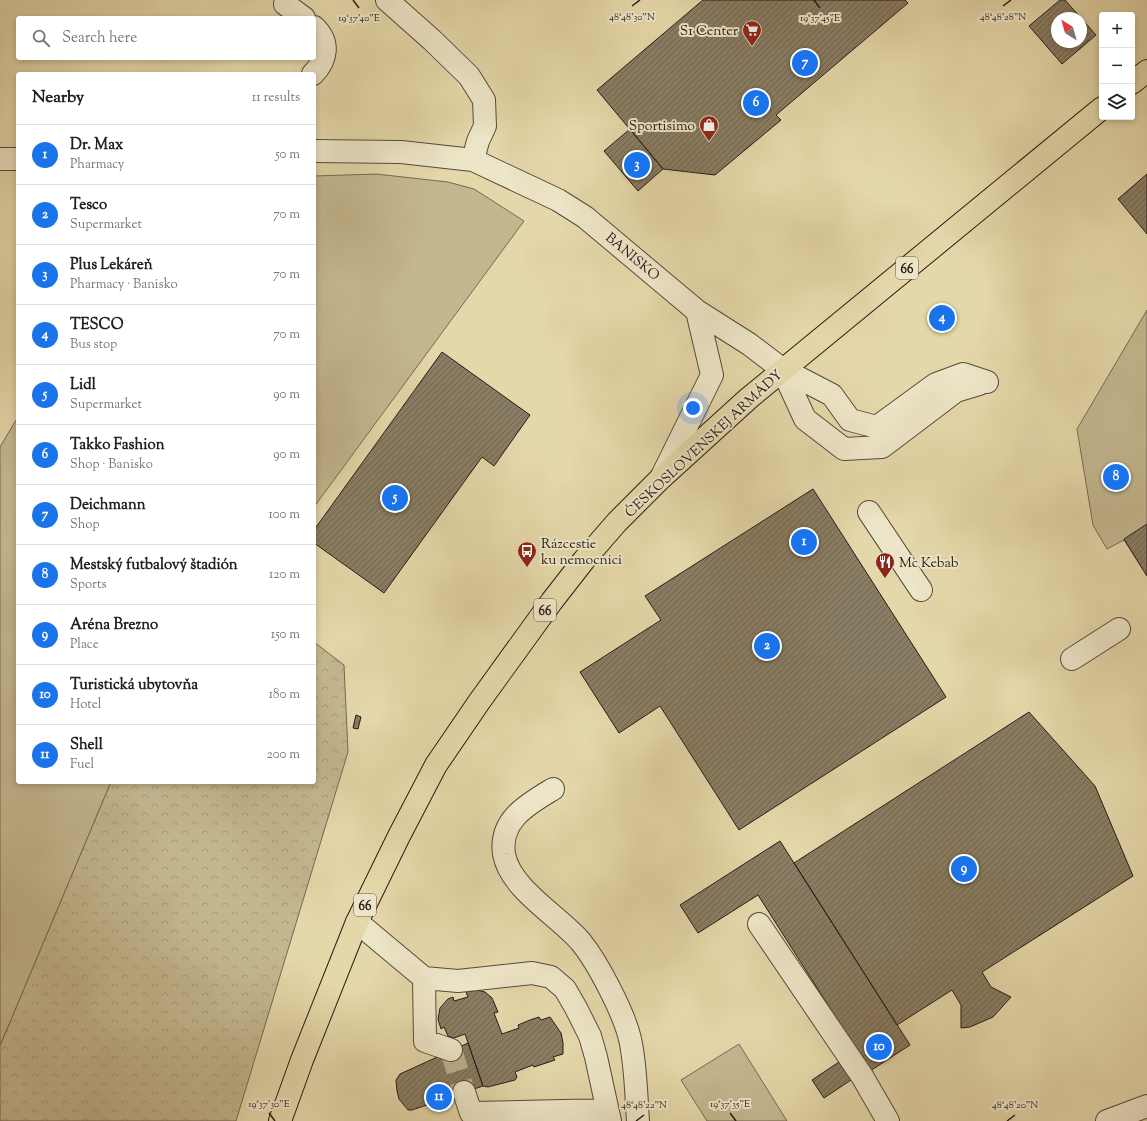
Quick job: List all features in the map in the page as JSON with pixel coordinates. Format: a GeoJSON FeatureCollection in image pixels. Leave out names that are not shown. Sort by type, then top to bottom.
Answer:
{"type":"FeatureCollection","features":[{"type":"Feature","properties":{"kind":"main road"},"geometry":{"type":"LineString","coordinates":[[1135,81],[1147,71]]}},
{"type":"Feature","properties":{"kind":"main road","name":"ČESKOSLOVENSKEJ ARMÁDY"},"geometry":{"type":"LineString","coordinates":[[280,1121],[302,1060],[357,922],[436,765],[479,702],[552,601],[584,560],[617,522],[661,478],[782,369],[1099,110]]}},
{"type":"Feature","properties":{"kind":"street"},"geometry":{"type":"LineString","coordinates":[[387,0],[432,40],[469,76],[484,100],[485,126],[478,141],[473,160]]}},
{"type":"Feature","properties":{"kind":"street"},"geometry":{"type":"LineString","coordinates":[[285,4],[301,16]]}},
{"type":"Feature","properties":{"kind":"street"},"geometry":{"type":"LineString","coordinates":[[315,72],[320,67],[324,59],[325,48],[322,39],[316,30]]}},
{"type":"Feature","properties":{"kind":"street","name":"BANISKO"},"geometry":{"type":"LineString","coordinates":[[316,151],[401,152],[473,160],[558,200],[585,216],[697,311],[749,344],[782,369],[832,395],[850,420],[878,428],[936,384],[963,374],[987,382],[956,391],[882,447],[844,448],[805,419],[782,369]]}},
{"type":"Feature","properties":{"kind":"street"},"geometry":{"type":"LineString","coordinates":[[0,159],[16,159]]}},
{"type":"Feature","properties":{"kind":"street"},"geometry":{"type":"LineString","coordinates":[[661,478],[712,375],[697,311]]}},
{"type":"Feature","properties":{"kind":"street"},"geometry":{"type":"LineString","coordinates":[[869,512],[921,590]]}},
{"type":"Feature","properties":{"kind":"street"},"geometry":{"type":"LineString","coordinates":[[1072,658],[1119,629]]}},
{"type":"Feature","properties":{"kind":"street"},"geometry":{"type":"LineString","coordinates":[[553,789],[526,805],[512,819],[504,842],[504,855],[517,881],[531,896],[570,930],[581,943],[604,980],[622,1015],[630,1039],[638,1121]]}},
{"type":"Feature","properties":{"kind":"street"},"geometry":{"type":"LineString","coordinates":[[357,922],[424,978],[458,981],[532,973],[551,977],[565,989],[590,1036],[596,1057],[608,1116],[471,1113],[464,1092]]}},
{"type":"Feature","properties":{"kind":"street"},"geometry":{"type":"LineString","coordinates":[[759,924],[862,1076],[888,1121]]}},
{"type":"Feature","properties":{"kind":"street"},"geometry":{"type":"LineString","coordinates":[[424,978],[425,1041],[451,1050]]}},
{"type":"Feature","properties":{"kind":"street"},"geometry":{"type":"LineString","coordinates":[[1107,1121],[1147,1106]]}},
{"type":"Feature","properties":{"kind":"green space"},"geometry":{"type":"Polygon","coordinates":[[[376,174],[448,182],[474,189],[524,221],[316,504],[316,176],[376,174]]]}},
{"type":"Feature","properties":{"kind":"green space"},"geometry":{"type":"Polygon","coordinates":[[[1147,310],[1147,576],[1124,540],[1107,549],[1093,525],[1077,429],[1147,310]]]}},
{"type":"Feature","properties":{"kind":"green space"},"geometry":{"type":"Polygon","coordinates":[[[16,420],[16,784],[110,784],[0,1046],[0,447],[16,420]]]}},
{"type":"Feature","properties":{"kind":"green space"},"geometry":{"type":"Polygon","coordinates":[[[316,644],[344,665],[348,752],[236,1121],[0,1121],[0,1046],[110,784],[316,784],[316,644]]]}},
{"type":"Feature","properties":{"kind":"green space"},"geometry":{"type":"Polygon","coordinates":[[[739,1044],[787,1121],[707,1121],[681,1080],[739,1044]]]}},
{"type":"Feature","properties":{"kind":"building","name":"S1 Center"},"geometry":{"type":"Polygon","coordinates":[[[703,0],[905,0],[908,3],[776,115],[781,120],[715,175],[663,169],[597,90],[703,0]]]}},
{"type":"Feature","properties":{"kind":"building"},"geometry":{"type":"Polygon","coordinates":[[[1060,0],[1065,0],[1076,12],[1051,12],[1051,48],[1081,48],[1062,64],[1029,26],[1060,0]]]}},
{"type":"Feature","properties":{"kind":"building"},"geometry":{"type":"Polygon","coordinates":[[[1087,25],[1096,35],[1087,43],[1087,25]]]}},
{"type":"Feature","properties":{"kind":"building"},"geometry":{"type":"Polygon","coordinates":[[[630,129],[663,169],[638,191],[604,151],[630,129]]]}},
{"type":"Feature","properties":{"kind":"building"},"geometry":{"type":"Polygon","coordinates":[[[1147,174],[1147,234],[1118,199],[1147,174]]]}},
{"type":"Feature","properties":{"kind":"building"},"geometry":{"type":"Polygon","coordinates":[[[442,352],[530,415],[494,466],[482,457],[384,593],[316,544],[316,527],[442,352]]]}},
{"type":"Feature","properties":{"kind":"building"},"geometry":{"type":"Polygon","coordinates":[[[813,489],[946,697],[739,830],[660,706],[619,733],[580,672],[661,620],[645,596],[813,489]]]}},
{"type":"Feature","properties":{"kind":"building"},"geometry":{"type":"Polygon","coordinates":[[[1147,524],[1147,576],[1124,539],[1147,524]]]}},
{"type":"Feature","properties":{"kind":"building"},"geometry":{"type":"Polygon","coordinates":[[[1029,712],[1095,786],[1133,876],[982,972],[991,987],[1011,997],[993,1017],[970,1027],[961,1028],[961,1005],[952,990],[897,1025],[794,863],[1029,712]]]}},
{"type":"Feature","properties":{"kind":"building"},"geometry":{"type":"Polygon","coordinates":[[[356,715],[361,717],[358,729],[353,728],[356,715]]]}},
{"type":"Feature","properties":{"kind":"building"},"geometry":{"type":"Polygon","coordinates":[[[780,841],[910,1045],[870,1071],[758,895],[698,933],[680,905],[780,841]]]}},
{"type":"Feature","properties":{"kind":"building"},"geometry":{"type":"Polygon","coordinates":[[[477,990],[485,992],[492,998],[498,1012],[494,1013],[502,1034],[519,1028],[518,1025],[530,1020],[539,1017],[541,1020],[550,1017],[561,1033],[563,1054],[553,1057],[555,1060],[534,1067],[533,1065],[515,1072],[517,1077],[515,1080],[488,1087],[483,1086],[465,1034],[454,1038],[448,1036],[444,1027],[441,1029],[438,1019],[440,1008],[448,999],[453,997],[454,1001],[468,997],[466,992],[477,990]]]}},
{"type":"Feature","properties":{"kind":"building"},"geometry":{"type":"Polygon","coordinates":[[[468,1043],[483,1086],[412,1110],[408,1110],[399,1099],[397,1091],[396,1080],[400,1074],[468,1043]]]}},
{"type":"Feature","properties":{"kind":"building"},"geometry":{"type":"Polygon","coordinates":[[[839,1062],[851,1080],[824,1098],[812,1080],[839,1062]]]}},
{"type":"Feature","properties":{"kind":"tunnel"},"geometry":{"type":"LineString","coordinates":[[451,1050],[464,1092]]}},
{"type":"Feature","properties":{"kind":"place","name":"S1 Center"},"geometry":{"type":"Point","coordinates":[752,47]}},
{"type":"Feature","properties":{"kind":"place","name":"Deichmann"},"geometry":{"type":"Point","coordinates":[805,63]}},
{"type":"Feature","properties":{"kind":"place","name":"Takko Fashion"},"geometry":{"type":"Point","coordinates":[756,103]}},
{"type":"Feature","properties":{"kind":"place","name":"Sportisimo"},"geometry":{"type":"Point","coordinates":[709,142]}},
{"type":"Feature","properties":{"kind":"place","name":"Plus Lekáreň"},"geometry":{"type":"Point","coordinates":[637,165]}},
{"type":"Feature","properties":{"kind":"place","name":"TESCO"},"geometry":{"type":"Point","coordinates":[942,318]}},
{"type":"Feature","properties":{"kind":"place","name":"Mestský futbalový štadión"},"geometry":{"type":"Point","coordinates":[1116,477]}},
{"type":"Feature","properties":{"kind":"place","name":"Lidl"},"geometry":{"type":"Point","coordinates":[395,498]}},
{"type":"Feature","properties":{"kind":"place","name":"Dr. Max"},"geometry":{"type":"Point","coordinates":[804,542]}},
{"type":"Feature","properties":{"kind":"place","name":"Rázcestie ku nemocnici"},"geometry":{"type":"Point","coordinates":[527,568]}},
{"type":"Feature","properties":{"kind":"place","name":"Mc Kebab"},"geometry":{"type":"Point","coordinates":[885,579]}},
{"type":"Feature","properties":{"kind":"place","name":"Tesco"},"geometry":{"type":"Point","coordinates":[767,646]}},
{"type":"Feature","properties":{"kind":"place","name":"Aréna Brezno"},"geometry":{"type":"Point","coordinates":[964,869]}},
{"type":"Feature","properties":{"kind":"place","name":"Turistická ubytovňa"},"geometry":{"type":"Point","coordinates":[879,1047]}},
{"type":"Feature","properties":{"kind":"place","name":"Shell"},"geometry":{"type":"Point","coordinates":[439,1097]}}]}
